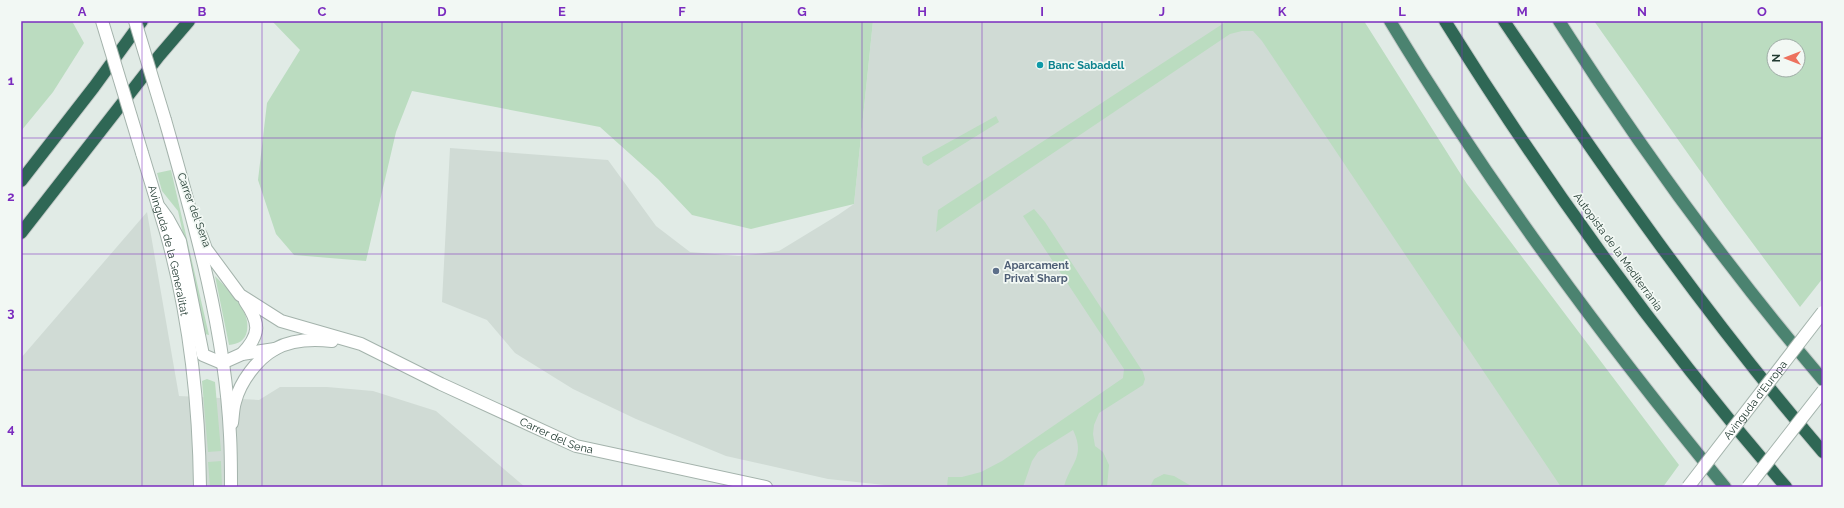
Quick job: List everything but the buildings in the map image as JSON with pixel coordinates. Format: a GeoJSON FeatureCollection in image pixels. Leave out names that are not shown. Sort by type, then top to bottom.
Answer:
{"type":"FeatureCollection","features":[{"type":"Feature","properties":{"kind":"highway"},"geometry":{"type":"LineString","coordinates":[[21,181],[94,87],[142,21]]}},
{"type":"Feature","properties":{"kind":"highway"},"geometry":{"type":"LineString","coordinates":[[159,56],[183,21]]}},
{"type":"Feature","properties":{"kind":"highway"},"geometry":{"type":"LineString","coordinates":[[21,233],[159,56],[189,21]]}},
{"type":"Feature","properties":{"kind":"highway"},"geometry":{"type":"LineString","coordinates":[[1390,21],[1473,152],[1549,261],[1605,338],[1724,487]]}},
{"type":"Feature","properties":{"kind":"highway","name":"Autopista de la Mediterrània"},"geometry":{"type":"LineString","coordinates":[[1445,21],[1541,170],[1597,247],[1751,447],[1786,487]]}},
{"type":"Feature","properties":{"kind":"highway"},"geometry":{"type":"LineString","coordinates":[[1504,21],[1582,137],[1641,220],[1778,398],[1823,452]]}},
{"type":"Feature","properties":{"kind":"highway"},"geometry":{"type":"LineString","coordinates":[[1559,21],[1629,126],[1684,203],[1742,279],[1823,380]]}},
{"type":"Feature","properties":{"kind":"street","name":"Avinguda de la Generalitat"},"geometry":{"type":"LineString","coordinates":[[102,21],[166,232],[181,298],[193,369],[200,452],[200,487]]}},
{"type":"Feature","properties":{"kind":"street"},"geometry":{"type":"LineString","coordinates":[[135,21],[165,120],[205,271],[222,363],[230,434],[231,487]]}},
{"type":"Feature","properties":{"kind":"street","name":"Carrer del Sena"},"geometry":{"type":"LineString","coordinates":[[177,163],[206,249],[254,314],[256,327],[254,342],[242,354]]}},
{"type":"Feature","properties":{"kind":"street"},"geometry":{"type":"LineString","coordinates":[[158,206],[168,219],[180,241],[202,355],[222,363]]}},
{"type":"Feature","properties":{"kind":"street","name":"Carrer del Sena"},"geometry":{"type":"LineString","coordinates":[[240,295],[281,321],[361,344],[441,384],[576,446],[766,487]]}},
{"type":"Feature","properties":{"kind":"street","name":"Avinguda d'Europa"},"geometry":{"type":"LineString","coordinates":[[1688,487],[1823,312]]}},
{"type":"Feature","properties":{"kind":"street","name":"Carrer del Sena"},"geometry":{"type":"LineString","coordinates":[[222,363],[242,354],[274,349],[295,342],[325,340],[361,344]]}},
{"type":"Feature","properties":{"kind":"street","name":"Carrer del Sena"},"geometry":{"type":"LineString","coordinates":[[230,434],[234,401],[244,380],[258,363],[274,349]]}},
{"type":"Feature","properties":{"kind":"street"},"geometry":{"type":"LineString","coordinates":[[1748,487],[1823,391]]}},
{"type":"Feature","properties":{"kind":"shaded area"},"geometry":{"type":"Polygon","coordinates":[[[873,21],[1289,21],[1363,161],[1388,202],[1533,423],[1561,461],[1594,487],[903,487],[828,479],[726,456],[636,419],[573,389],[515,353],[487,320],[442,302],[450,148],[608,160],[656,226],[690,252],[739,256],[779,251],[838,215],[854,204],[873,21]]]}},
{"type":"Feature","properties":{"kind":"shaded area"},"geometry":{"type":"Polygon","coordinates":[[[147,212],[179,396],[259,400],[280,387],[327,387],[373,391],[436,411],[525,487],[21,487],[21,358],[147,212]]]}},
{"type":"Feature","properties":{"kind":"green space"},"geometry":{"type":"Polygon","coordinates":[[[21,21],[72,21],[84,43],[53,92],[21,131],[21,21]]]}},
{"type":"Feature","properties":{"kind":"green space"},"geometry":{"type":"Polygon","coordinates":[[[272,21],[873,21],[854,204],[751,229],[692,215],[658,179],[600,127],[412,91],[396,132],[366,261],[294,255],[276,234],[258,180],[267,103],[300,50],[272,21]]]}},
{"type":"Feature","properties":{"kind":"green space"},"geometry":{"type":"Polygon","coordinates":[[[1227,21],[1364,21],[1467,184],[1679,465],[1663,487],[1561,487],[1262,41],[1253,31],[1242,31],[1230,34],[936,232],[938,210],[1227,21]]]}},
{"type":"Feature","properties":{"kind":"green space"},"geometry":{"type":"Polygon","coordinates":[[[1594,21],[1823,21],[1823,278],[1800,307],[1725,206],[1594,21]]]}},
{"type":"Feature","properties":{"kind":"green space"},"geometry":{"type":"Polygon","coordinates":[[[996,116],[999,122],[928,166],[923,163],[922,157],[996,116]]]}},
{"type":"Feature","properties":{"kind":"green space"},"geometry":{"type":"Polygon","coordinates":[[[171,170],[209,335],[205,334],[178,211],[162,191],[157,173],[171,170]]]}},
{"type":"Feature","properties":{"kind":"green space"},"geometry":{"type":"Polygon","coordinates":[[[1034,209],[1045,222],[1143,372],[1145,379],[1143,385],[1099,413],[1094,425],[1093,434],[1095,446],[1103,452],[1109,465],[1107,487],[1064,487],[1076,460],[1077,454],[1077,439],[1073,430],[1038,452],[1032,461],[1023,487],[947,487],[948,477],[962,477],[981,472],[1002,461],[1123,378],[1124,369],[1023,216],[1034,209]]]}},
{"type":"Feature","properties":{"kind":"green space"},"geometry":{"type":"Polygon","coordinates":[[[215,276],[238,301],[246,316],[247,331],[245,337],[243,340],[235,344],[229,345],[215,276]]]}},
{"type":"Feature","properties":{"kind":"green space"},"geometry":{"type":"Polygon","coordinates":[[[207,379],[215,382],[221,451],[208,452],[202,381],[207,379]]]}},
{"type":"Feature","properties":{"kind":"green space"},"geometry":{"type":"Polygon","coordinates":[[[221,461],[222,487],[210,487],[208,462],[221,461]]]}},
{"type":"Feature","properties":{"kind":"green space"},"geometry":{"type":"Polygon","coordinates":[[[1164,474],[1174,476],[1193,487],[1150,487],[1154,479],[1164,474]]]}},
{"type":"Feature","properties":{"kind":"place","name":"Banc Sabadell"},"geometry":{"type":"Point","coordinates":[1040,65]}},
{"type":"Feature","properties":{"kind":"place","name":"Aparcament Privat Sharp"},"geometry":{"type":"Point","coordinates":[996,271]}}]}
